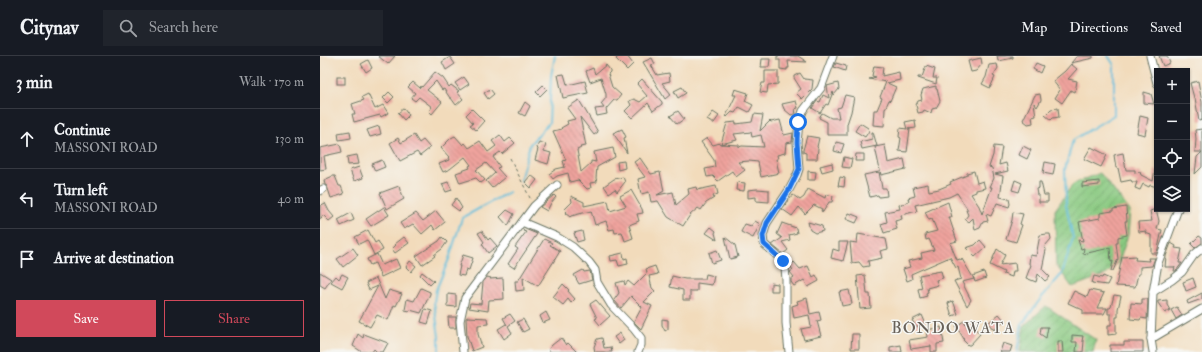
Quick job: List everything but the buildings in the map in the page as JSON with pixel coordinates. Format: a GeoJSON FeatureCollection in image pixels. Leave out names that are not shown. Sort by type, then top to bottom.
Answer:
{"type":"FeatureCollection","features":[{"type":"Feature","properties":{"kind":"street"},"geometry":{"type":"LineString","coordinates":[[789,352],[786,323],[785,266],[783,261],[764,244],[763,236],[767,223],[797,175],[799,169],[797,142],[798,122],[802,111],[821,88],[833,56]]}},
{"type":"Feature","properties":{"kind":"street"},"geometry":{"type":"LineString","coordinates":[[1150,56],[1154,71]]}},
{"type":"Feature","properties":{"kind":"street"},"geometry":{"type":"LineString","coordinates":[[463,352],[460,320],[465,298],[534,206],[557,186]]}},
{"type":"Feature","properties":{"kind":"street"},"geometry":{"type":"LineString","coordinates":[[1153,352],[1151,339],[1153,292],[1158,264],[1177,212]]}},
{"type":"Feature","properties":{"kind":"street"},"geometry":{"type":"LineString","coordinates":[[522,222],[557,237],[573,247],[593,266],[597,282],[611,305],[641,338],[641,345],[638,352]]}},
{"type":"Feature","properties":{"kind":"street"},"geometry":{"type":"LineString","coordinates":[[1153,292],[1182,272],[1194,255],[1202,248]]}},
{"type":"Feature","properties":{"kind":"street"},"geometry":{"type":"LineString","coordinates":[[1151,339],[1202,309]]}},
{"type":"Feature","properties":{"kind":"path"},"geometry":{"type":"LineString","coordinates":[[510,158],[534,206]]}},
{"type":"Feature","properties":{"kind":"green space"},"geometry":{"type":"Polygon","coordinates":[[[1100,173],[1130,211],[1128,235],[1119,262],[1107,274],[1072,287],[1056,265],[1055,210],[1073,184],[1100,173]]]}},
{"type":"Feature","properties":{"kind":"green space"},"geometry":{"type":"Polygon","coordinates":[[[1046,306],[1096,340],[1093,352],[1020,352],[1024,326],[1046,306]]]}},
{"type":"Feature","properties":{"kind":"waterway"},"geometry":{"type":"LineString","coordinates":[[520,181],[530,144],[549,123],[551,76],[555,56]]}},
{"type":"Feature","properties":{"kind":"waterway"},"geometry":{"type":"LineString","coordinates":[[1017,352],[1022,324],[1042,297],[1062,274],[1073,238],[1066,205],[1065,169],[1073,140],[1114,115],[1114,65],[1108,56]]}},
{"type":"Feature","properties":{"kind":"waterway"},"geometry":{"type":"LineString","coordinates":[[439,352],[439,337],[434,302],[436,290],[449,259],[462,218],[509,192]]}},
{"type":"Feature","properties":{"kind":"district","name":"BONDO WATA"},"geometry":{"type":"Point","coordinates":[953,328]}},
{"type":"Feature","properties":{"kind":"route"},"geometry":{"type":"LineString","coordinates":[[783,261],[764,244],[763,236],[767,223],[789,190],[799,169],[797,142],[798,122]]}}]}
